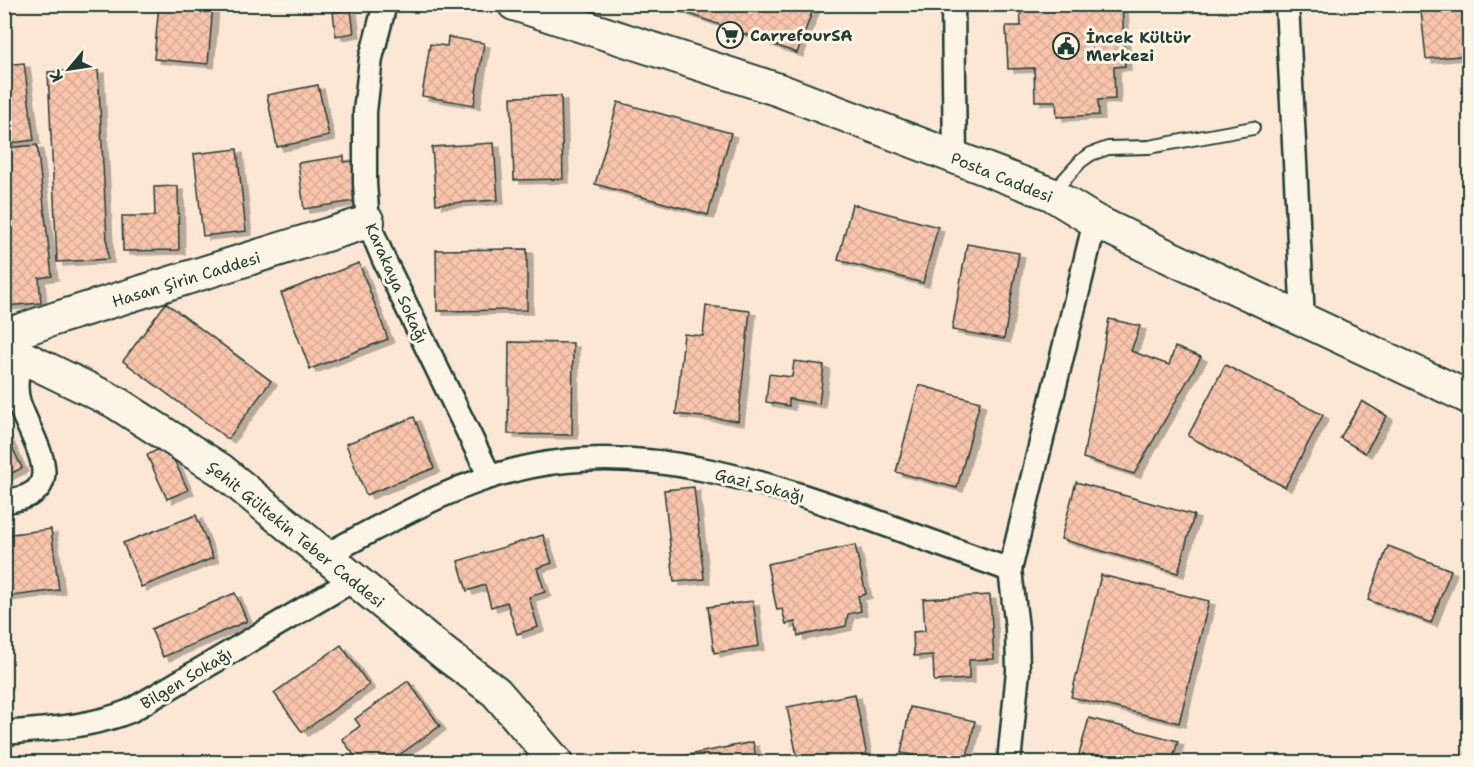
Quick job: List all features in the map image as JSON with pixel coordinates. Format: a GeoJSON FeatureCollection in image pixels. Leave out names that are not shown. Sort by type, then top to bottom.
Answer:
{"type":"FeatureCollection","features":[{"type":"Feature","properties":{"kind":"street","name":"Karakaya Sokağı"},"geometry":{"type":"LineString","coordinates":[[386,4],[371,58],[364,112],[368,222],[380,252],[490,477]]}},
{"type":"Feature","properties":{"kind":"street","name":"Posta Caddesi"},"geometry":{"type":"LineString","coordinates":[[514,4],[780,90],[1051,194],[1095,221],[1470,398]]}},
{"type":"Feature","properties":{"kind":"street"},"geometry":{"type":"LineString","coordinates":[[953,4],[955,158]]}},
{"type":"Feature","properties":{"kind":"street"},"geometry":{"type":"LineString","coordinates":[[1287,4],[1303,320]]}},
{"type":"Feature","properties":{"kind":"street"},"geometry":{"type":"LineString","coordinates":[[1009,762],[1018,671],[1017,628],[1010,570],[1095,221]]}},
{"type":"Feature","properties":{"kind":"street","name":"Hasan Şirin Caddesi"},"geometry":{"type":"LineString","coordinates":[[10,347],[57,318],[368,222]]}},
{"type":"Feature","properties":{"kind":"street"},"geometry":{"type":"LineString","coordinates":[[4,501],[17,500],[31,494],[39,487],[45,470],[43,460],[18,402],[17,371],[10,347]]}},
{"type":"Feature","properties":{"kind":"street","name":"Şehit Gültekin Teber Caddesi"},"geometry":{"type":"LineString","coordinates":[[10,347],[116,402],[212,464],[445,654],[496,692],[556,762]]}},
{"type":"Feature","properties":{"kind":"street","name":"Gazi Sokağı"},"geometry":{"type":"LineString","coordinates":[[326,555],[419,505],[490,477],[533,466],[576,460],[633,459],[681,465],[747,479],[815,500],[1010,570]]}},
{"type":"Feature","properties":{"kind":"street","name":"Bilgen Sokağı"},"geometry":{"type":"LineString","coordinates":[[4,733],[85,724],[130,711],[353,580]]}},
{"type":"Feature","properties":{"kind":"lane"},"geometry":{"type":"LineString","coordinates":[[1051,194],[1081,161],[1091,154],[1108,148],[1149,147],[1253,128]]}},
{"type":"Feature","properties":{"kind":"building"},"geometry":{"type":"Polygon","coordinates":[[[159,4],[213,4],[208,64],[154,59],[159,4]]]}},
{"type":"Feature","properties":{"kind":"building"},"geometry":{"type":"Polygon","coordinates":[[[669,4],[815,4],[797,53],[668,6],[669,4]]]}},
{"type":"Feature","properties":{"kind":"building","name":"İncek Kültür Merkezi"},"geometry":{"type":"Polygon","coordinates":[[[1020,4],[1122,4],[1125,66],[1114,67],[1115,99],[1098,100],[1099,115],[1057,117],[1056,101],[1035,101],[1034,68],[1008,69],[1006,26],[1021,26],[1020,4]]]}},
{"type":"Feature","properties":{"kind":"building"},"geometry":{"type":"Polygon","coordinates":[[[1470,7],[1470,55],[1426,59],[1421,11],[1470,7]]]}},
{"type":"Feature","properties":{"kind":"building"},"geometry":{"type":"Polygon","coordinates":[[[351,10],[354,33],[336,36],[333,12],[351,10]]]}},
{"type":"Feature","properties":{"kind":"building"},"geometry":{"type":"Polygon","coordinates":[[[448,37],[484,43],[474,105],[422,96],[430,44],[447,46],[448,37]]]}},
{"type":"Feature","properties":{"kind":"building"},"geometry":{"type":"Polygon","coordinates":[[[24,63],[34,140],[4,144],[4,65],[24,63]]]}},
{"type":"Feature","properties":{"kind":"building"},"geometry":{"type":"Polygon","coordinates":[[[98,69],[108,259],[57,262],[48,72],[98,69]]]}},
{"type":"Feature","properties":{"kind":"building"},"geometry":{"type":"Polygon","coordinates":[[[318,85],[329,136],[277,147],[267,95],[318,85]]]}},
{"type":"Feature","properties":{"kind":"building"},"geometry":{"type":"Polygon","coordinates":[[[561,96],[563,179],[514,180],[511,97],[561,96]]]}},
{"type":"Feature","properties":{"kind":"building"},"geometry":{"type":"Polygon","coordinates":[[[618,102],[731,133],[708,215],[595,184],[618,102]]]}},
{"type":"Feature","properties":{"kind":"building"},"geometry":{"type":"Polygon","coordinates":[[[494,143],[498,200],[436,204],[432,147],[494,143]]]}},
{"type":"Feature","properties":{"kind":"building"},"geometry":{"type":"Polygon","coordinates":[[[37,145],[52,276],[39,278],[41,303],[4,306],[4,148],[37,145]]]}},
{"type":"Feature","properties":{"kind":"building"},"geometry":{"type":"Polygon","coordinates":[[[237,149],[246,231],[203,236],[194,154],[237,149]]]}},
{"type":"Feature","properties":{"kind":"building"},"geometry":{"type":"Polygon","coordinates":[[[344,156],[344,162],[354,161],[361,200],[304,209],[298,163],[344,156]]]}},
{"type":"Feature","properties":{"kind":"building"},"geometry":{"type":"Polygon","coordinates":[[[178,186],[179,250],[123,251],[122,216],[155,216],[154,187],[178,186]]]}},
{"type":"Feature","properties":{"kind":"building"},"geometry":{"type":"Polygon","coordinates":[[[852,204],[938,227],[923,283],[838,260],[852,204]]]}},
{"type":"Feature","properties":{"kind":"building"},"geometry":{"type":"Polygon","coordinates":[[[967,244],[1019,253],[1004,339],[952,330],[967,244]]]}},
{"type":"Feature","properties":{"kind":"building"},"geometry":{"type":"Polygon","coordinates":[[[527,249],[527,310],[437,311],[436,250],[527,249]]]}},
{"type":"Feature","properties":{"kind":"building"},"geometry":{"type":"Polygon","coordinates":[[[359,263],[388,339],[310,369],[281,293],[359,263]]]}},
{"type":"Feature","properties":{"kind":"building"},"geometry":{"type":"Polygon","coordinates":[[[166,303],[271,381],[228,439],[123,361],[166,303]]]}},
{"type":"Feature","properties":{"kind":"building"},"geometry":{"type":"Polygon","coordinates":[[[706,306],[750,311],[738,421],[676,414],[684,334],[703,336],[706,306]]]}},
{"type":"Feature","properties":{"kind":"building"},"geometry":{"type":"Polygon","coordinates":[[[1109,319],[1140,326],[1131,351],[1169,365],[1175,347],[1201,357],[1134,474],[1083,458],[1109,319]]]}},
{"type":"Feature","properties":{"kind":"building"},"geometry":{"type":"Polygon","coordinates":[[[509,342],[573,343],[572,435],[508,434],[509,342]]]}},
{"type":"Feature","properties":{"kind":"building"},"geometry":{"type":"Polygon","coordinates":[[[794,361],[824,365],[819,404],[789,399],[789,406],[766,402],[769,374],[792,377],[794,361]]]}},
{"type":"Feature","properties":{"kind":"building"},"geometry":{"type":"Polygon","coordinates":[[[1225,365],[1323,415],[1285,487],[1188,436],[1225,365]]]}},
{"type":"Feature","properties":{"kind":"building"},"geometry":{"type":"Polygon","coordinates":[[[919,385],[980,402],[957,488],[896,472],[919,385]]]}},
{"type":"Feature","properties":{"kind":"building"},"geometry":{"type":"Polygon","coordinates":[[[1362,401],[1387,416],[1365,453],[1340,438],[1362,401]]]}},
{"type":"Feature","properties":{"kind":"building"},"geometry":{"type":"Polygon","coordinates":[[[414,417],[434,468],[366,495],[346,444],[414,417]]]}},
{"type":"Feature","properties":{"kind":"building"},"geometry":{"type":"Polygon","coordinates":[[[4,430],[22,468],[4,477],[4,430]]]}},
{"type":"Feature","properties":{"kind":"building"},"geometry":{"type":"Polygon","coordinates":[[[167,445],[188,490],[167,499],[147,455],[167,445]]]}},
{"type":"Feature","properties":{"kind":"building"},"geometry":{"type":"Polygon","coordinates":[[[1076,482],[1194,515],[1178,573],[1061,539],[1076,482]]]}},
{"type":"Feature","properties":{"kind":"building"},"geometry":{"type":"Polygon","coordinates":[[[694,487],[704,579],[674,582],[664,490],[694,487]]]}},
{"type":"Feature","properties":{"kind":"building"},"geometry":{"type":"Polygon","coordinates":[[[196,515],[213,558],[141,587],[123,543],[196,515]]]}},
{"type":"Feature","properties":{"kind":"building"},"geometry":{"type":"Polygon","coordinates":[[[51,529],[59,590],[4,597],[4,535],[51,529]]]}},
{"type":"Feature","properties":{"kind":"building"},"geometry":{"type":"Polygon","coordinates":[[[543,535],[552,563],[537,568],[545,592],[529,597],[538,627],[517,634],[507,602],[491,607],[485,585],[467,591],[458,561],[543,535]]]}},
{"type":"Feature","properties":{"kind":"building"},"geometry":{"type":"Polygon","coordinates":[[[855,545],[866,594],[858,596],[861,611],[848,614],[846,626],[798,636],[795,622],[786,624],[782,609],[777,610],[767,564],[855,545]]]}},
{"type":"Feature","properties":{"kind":"building"},"geometry":{"type":"Polygon","coordinates":[[[1388,546],[1451,570],[1431,623],[1368,600],[1388,546]]]}},
{"type":"Feature","properties":{"kind":"building"},"geometry":{"type":"Polygon","coordinates":[[[1101,575],[1209,601],[1179,723],[1071,697],[1101,575]]]}},
{"type":"Feature","properties":{"kind":"building"},"geometry":{"type":"Polygon","coordinates":[[[235,593],[247,621],[163,657],[151,629],[235,593]]]}},
{"type":"Feature","properties":{"kind":"building"},"geometry":{"type":"Polygon","coordinates":[[[990,595],[994,659],[969,660],[969,679],[934,681],[933,655],[914,656],[913,632],[925,631],[923,599],[990,595]]]}},
{"type":"Feature","properties":{"kind":"building"},"geometry":{"type":"Polygon","coordinates":[[[753,601],[759,646],[714,653],[708,607],[753,601]]]}},
{"type":"Feature","properties":{"kind":"building"},"geometry":{"type":"Polygon","coordinates":[[[341,645],[369,685],[302,732],[274,693],[341,645]]]}},
{"type":"Feature","properties":{"kind":"building"},"geometry":{"type":"Polygon","coordinates":[[[408,681],[440,726],[389,762],[382,757],[374,762],[359,762],[342,739],[360,726],[355,719],[408,681]]]}},
{"type":"Feature","properties":{"kind":"building"},"geometry":{"type":"Polygon","coordinates":[[[855,694],[868,762],[798,762],[787,707],[855,694]]]}},
{"type":"Feature","properties":{"kind":"building"},"geometry":{"type":"Polygon","coordinates":[[[910,707],[975,721],[966,762],[948,762],[901,753],[910,707]]]}},
{"type":"Feature","properties":{"kind":"building"},"geometry":{"type":"Polygon","coordinates":[[[1089,718],[1178,741],[1172,762],[1077,762],[1089,718]]]}},
{"type":"Feature","properties":{"kind":"building"},"geometry":{"type":"Polygon","coordinates":[[[753,742],[757,762],[668,762],[668,759],[753,742]]]}},
{"type":"Feature","properties":{"kind":"building"},"geometry":{"type":"Polygon","coordinates":[[[1469,745],[1470,762],[1463,762],[1469,745]]]}},
{"type":"Feature","properties":{"kind":"building"},"geometry":{"type":"Polygon","coordinates":[[[482,757],[483,762],[456,762],[482,757]]]}},
{"type":"Feature","properties":{"kind":"place","name":"CarrefourSA"},"geometry":{"type":"Point","coordinates":[730,35]}},
{"type":"Feature","properties":{"kind":"place","name":"İncek Kültür Merkezi"},"geometry":{"type":"Point","coordinates":[1066,46]}}]}
